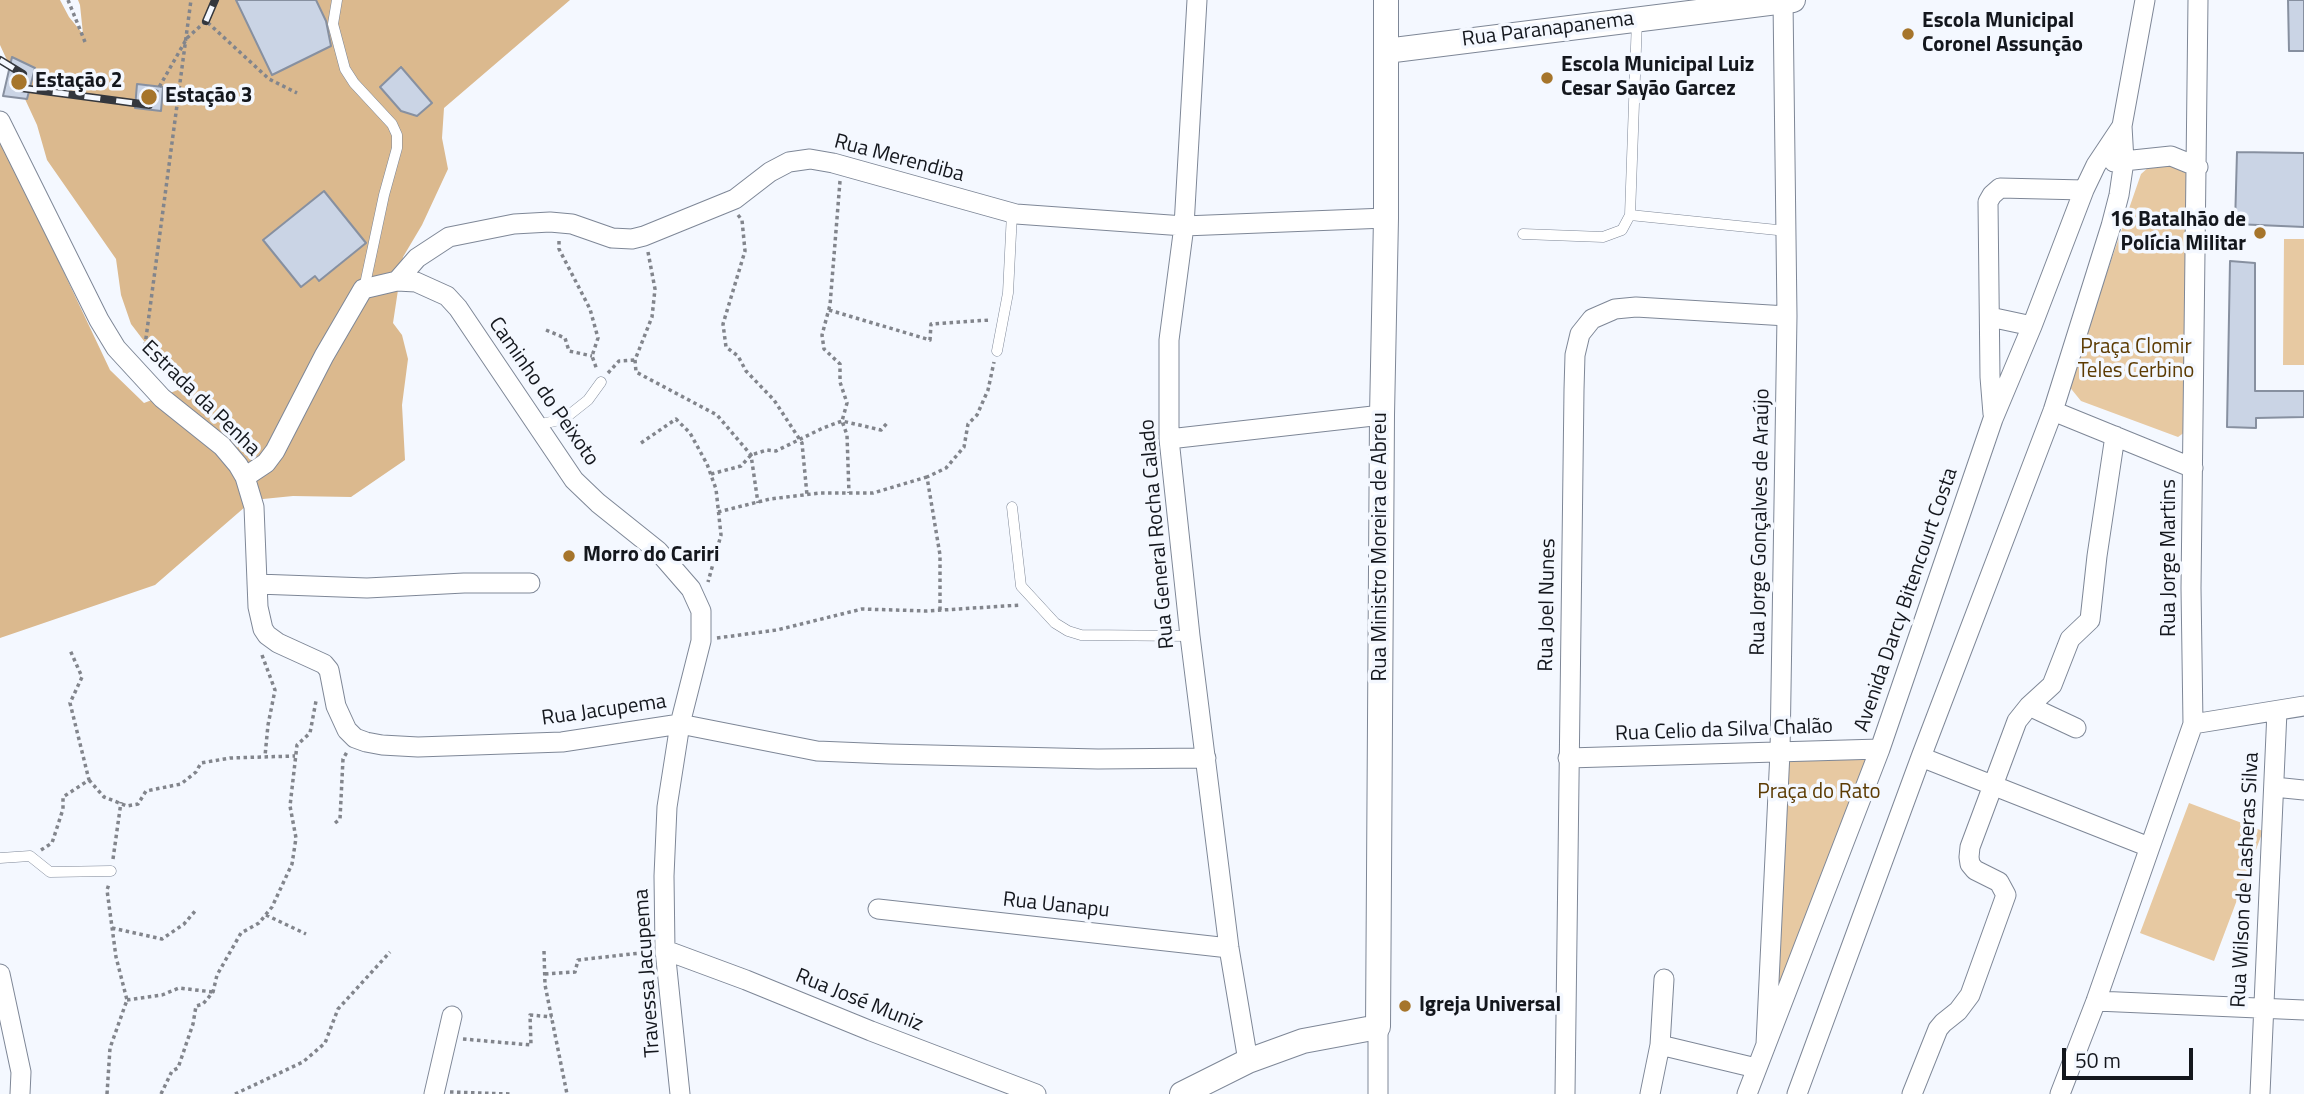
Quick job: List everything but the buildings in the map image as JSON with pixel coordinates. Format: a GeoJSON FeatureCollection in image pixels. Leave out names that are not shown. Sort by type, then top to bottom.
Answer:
{"type":"FeatureCollection","features":[{"type":"Feature","properties":{"kind":"street","name":"Rua General Rocha Calado"},"geometry":{"type":"LineString","coordinates":[[1196,0],[1184,226],[1169,340],[1169,439],[1190,636],[1229,948],[1248,1061]]}},
{"type":"Feature","properties":{"kind":"street","name":"Rua Ministro Moreira de Abreu"},"geometry":{"type":"LineString","coordinates":[[1378,1094],[1386,0]]}},
{"type":"Feature","properties":{"kind":"street","name":"Avenida Darcy Bitencourt Costa"},"geometry":{"type":"LineString","coordinates":[[1797,1094],[1921,757],[2053,411],[2119,195],[2124,161],[2122,126],[2145,0]]}},
{"type":"Feature","properties":{"kind":"street","name":"Rua Jorge Martins"},"geometry":{"type":"LineString","coordinates":[[2060,1094],[2096,1001],[2193,724],[2191,588],[2198,0]]}},
{"type":"Feature","properties":{"kind":"street","name":"Rua Paranapanema"},"geometry":{"type":"LineString","coordinates":[[1386,51],[1636,19],[1662,8],[1788,1]]}},
{"type":"Feature","properties":{"kind":"street","name":"Rua Jorge Gonçalves de Araújo"},"geometry":{"type":"LineString","coordinates":[[1766,1044],[1780,752],[1787,316],[1788,1]]}},
{"type":"Feature","properties":{"kind":"street","name":"Estrada da Penha"},"geometry":{"type":"LineString","coordinates":[[0,121],[99,320],[116,348],[162,398],[222,446],[245,477],[266,463],[275,451],[324,356],[363,289]]}},
{"type":"Feature","properties":{"kind":"street","name":"Avenida Darcy Bitencourt Costa"},"geometry":{"type":"LineString","coordinates":[[1747,1094],[1880,749],[1993,419],[2084,190],[2096,165],[2122,126]]}},
{"type":"Feature","properties":{"kind":"street"},"geometry":{"type":"LineString","coordinates":[[2096,165],[2171,156],[2198,167]]}},
{"type":"Feature","properties":{"kind":"street","name":"Rua Merendiba"},"geometry":{"type":"LineString","coordinates":[[397,281],[417,258],[449,237],[514,224],[558,222],[612,238],[632,239],[729,202],[770,172],[789,162],[810,159],[841,165],[1012,213],[1184,226],[1386,218]]}},
{"type":"Feature","properties":{"kind":"street"},"geometry":{"type":"LineString","coordinates":[[1993,419],[1988,202],[2000,188],[2084,190]]}},
{"type":"Feature","properties":{"kind":"street","name":"Caminho do Peixoto"},"geometry":{"type":"LineString","coordinates":[[363,289],[397,281],[416,282],[447,296],[458,307],[574,480],[598,503],[659,551],[691,589],[701,611],[701,641],[680,724]]}},
{"type":"Feature","properties":{"kind":"street","name":"Rua Joel Nunes"},"geometry":{"type":"LineString","coordinates":[[1565,1094],[1574,390],[1575,355],[1580,334],[1592,319],[1615,309],[1636,307],[1787,316]]}},
{"type":"Feature","properties":{"kind":"street"},"geometry":{"type":"LineString","coordinates":[[1990,317],[2032,326]]}},
{"type":"Feature","properties":{"kind":"street"},"geometry":{"type":"LineString","coordinates":[[2053,411],[2193,468]]}},
{"type":"Feature","properties":{"kind":"street"},"geometry":{"type":"LineString","coordinates":[[1169,439],[1382,415]]}},
{"type":"Feature","properties":{"kind":"street"},"geometry":{"type":"LineString","coordinates":[[1912,1094],[1942,1023],[1958,1011],[1970,995],[2006,895],[1999,881],[1975,870],[1969,857],[1970,847],[2017,721],[2052,685],[2070,639],[2090,620],[2100,529],[2115,436]]}},
{"type":"Feature","properties":{"kind":"street"},"geometry":{"type":"LineString","coordinates":[[245,477],[254,507],[258,607],[263,629],[278,643],[324,664],[329,670],[336,706],[347,730],[355,738]]}},
{"type":"Feature","properties":{"kind":"street"},"geometry":{"type":"LineString","coordinates":[[257,583],[367,588],[530,583]]}},
{"type":"Feature","properties":{"kind":"street"},"geometry":{"type":"LineString","coordinates":[[2029,706],[2076,728]]}},
{"type":"Feature","properties":{"kind":"street"},"geometry":{"type":"LineString","coordinates":[[2193,724],[2304,706]]}},
{"type":"Feature","properties":{"kind":"street","name":"Rua Wilson de Lasheras Silva"},"geometry":{"type":"LineString","coordinates":[[2260,1094],[2277,711]]}},
{"type":"Feature","properties":{"kind":"street","name":"Rua Jacupema"},"geometry":{"type":"LineString","coordinates":[[355,738],[382,746],[418,747],[562,742],[680,724],[817,751],[1098,759],[1206,758]]}},
{"type":"Feature","properties":{"kind":"street","name":"Travessa Jacupema"},"geometry":{"type":"LineString","coordinates":[[680,724],[667,807],[664,876],[665,950],[680,1094]]}},
{"type":"Feature","properties":{"kind":"street","name":"Rua Celio da Silva Chalão"},"geometry":{"type":"LineString","coordinates":[[1568,758],[1880,749]]}},
{"type":"Feature","properties":{"kind":"street"},"geometry":{"type":"LineString","coordinates":[[1921,757],[2150,847]]}},
{"type":"Feature","properties":{"kind":"street"},"geometry":{"type":"LineString","coordinates":[[2274,787],[2304,790]]}},
{"type":"Feature","properties":{"kind":"street","name":"Rua Uanapu"},"geometry":{"type":"LineString","coordinates":[[878,909],[1229,948]]}},
{"type":"Feature","properties":{"kind":"street","name":"Rua José Muniz"},"geometry":{"type":"LineString","coordinates":[[665,950],[1037,1094]]}},
{"type":"Feature","properties":{"kind":"street"},"geometry":{"type":"LineString","coordinates":[[0,974],[21,1072],[20,1094]]}},
{"type":"Feature","properties":{"kind":"street"},"geometry":{"type":"LineString","coordinates":[[1650,1094],[1660,1045],[1664,979]]}},
{"type":"Feature","properties":{"kind":"street"},"geometry":{"type":"LineString","coordinates":[[2096,1001],[2304,1010]]}},
{"type":"Feature","properties":{"kind":"street"},"geometry":{"type":"LineString","coordinates":[[434,1093],[452,1016]]}},
{"type":"Feature","properties":{"kind":"street"},"geometry":{"type":"LineString","coordinates":[[1182,1094],[1248,1061],[1303,1041],[1378,1027]]}},
{"type":"Feature","properties":{"kind":"street"},"geometry":{"type":"LineString","coordinates":[[1660,1045],[1756,1068]]}},
{"type":"Feature","properties":{"kind":"lane"},"geometry":{"type":"LineString","coordinates":[[337,0],[333,24],[345,69],[354,83],[392,124],[397,135],[397,148],[363,289]]}},
{"type":"Feature","properties":{"kind":"lane"},"geometry":{"type":"LineString","coordinates":[[1523,234],[1603,237],[1622,230],[1630,215],[1636,19]]}},
{"type":"Feature","properties":{"kind":"lane"},"geometry":{"type":"LineString","coordinates":[[997,351],[1008,293],[1012,213]]}},
{"type":"Feature","properties":{"kind":"lane"},"geometry":{"type":"LineString","coordinates":[[1630,215],[1787,231]]}},
{"type":"Feature","properties":{"kind":"lane"},"geometry":{"type":"LineString","coordinates":[[537,425],[564,419],[588,400],[601,382]]}},
{"type":"Feature","properties":{"kind":"lane"},"geometry":{"type":"LineString","coordinates":[[1012,507],[1021,586],[1055,623],[1081,635],[1190,636]]}},
{"type":"Feature","properties":{"kind":"lane"},"geometry":{"type":"LineString","coordinates":[[0,859],[30,856],[50,872],[111,871]]}},
{"type":"Feature","properties":{"kind":"path"},"geometry":{"type":"LineString","coordinates":[[68,0],[85,42]]}},
{"type":"Feature","properties":{"kind":"path"},"geometry":{"type":"LineString","coordinates":[[141,376],[191,0]]}},
{"type":"Feature","properties":{"kind":"path"},"geometry":{"type":"LineString","coordinates":[[149,105],[187,38],[206,21],[269,79],[297,93]]}},
{"type":"Feature","properties":{"kind":"path"},"geometry":{"type":"LineString","coordinates":[[21,88],[23,74]]}},
{"type":"Feature","properties":{"kind":"path"},"geometry":{"type":"LineString","coordinates":[[841,165],[829,310],[822,335],[824,349],[840,364],[840,382],[847,403],[842,421],[847,435],[849,493]]}},
{"type":"Feature","properties":{"kind":"path"},"geometry":{"type":"LineString","coordinates":[[729,202],[742,220],[745,251],[723,324],[726,347],[738,356],[746,371],[774,400],[800,440],[807,495]]}},
{"type":"Feature","properties":{"kind":"path"},"geometry":{"type":"LineString","coordinates":[[558,222],[559,249],[590,309],[598,338],[592,356],[601,382]]}},
{"type":"Feature","properties":{"kind":"path"},"geometry":{"type":"LineString","coordinates":[[645,236],[655,289],[652,317],[635,360],[636,372],[717,415],[751,455],[758,503]]}},
{"type":"Feature","properties":{"kind":"path"},"geometry":{"type":"LineString","coordinates":[[829,310],[930,340],[931,324],[1002,320]]}},
{"type":"Feature","properties":{"kind":"path"},"geometry":{"type":"LineString","coordinates":[[546,330],[565,338],[569,351],[592,356]]}},
{"type":"Feature","properties":{"kind":"path"},"geometry":{"type":"LineString","coordinates":[[718,512],[807,495],[873,493],[927,477],[946,468],[964,447],[968,424],[977,415],[988,390],[997,351]]}},
{"type":"Feature","properties":{"kind":"path"},"geometry":{"type":"LineString","coordinates":[[601,382],[619,361],[635,360]]}},
{"type":"Feature","properties":{"kind":"path"},"geometry":{"type":"LineString","coordinates":[[641,443],[676,419],[690,433],[711,474],[716,489],[721,535],[701,611]]}},
{"type":"Feature","properties":{"kind":"path"},"geometry":{"type":"LineString","coordinates":[[711,474],[741,466],[751,455],[767,450],[776,451],[842,421],[881,430],[888,422]]}},
{"type":"Feature","properties":{"kind":"path"},"geometry":{"type":"LineString","coordinates":[[927,477],[940,555],[940,610]]}},
{"type":"Feature","properties":{"kind":"path"},"geometry":{"type":"LineString","coordinates":[[701,641],[777,630],[862,609],[940,610],[1038,604]]}},
{"type":"Feature","properties":{"kind":"path"},"geometry":{"type":"LineString","coordinates":[[263,629],[260,650],[275,690],[265,757]]}},
{"type":"Feature","properties":{"kind":"path"},"geometry":{"type":"LineString","coordinates":[[70,650],[82,677],[70,703],[89,780],[104,797],[127,806],[138,804],[146,790],[181,785],[196,772],[201,763],[230,758],[295,756]]}},
{"type":"Feature","properties":{"kind":"path"},"geometry":{"type":"LineString","coordinates":[[161,1094],[172,1072],[178,1068],[193,1024],[196,1006],[203,1004],[213,992],[217,975],[241,933],[260,923],[267,915],[292,864],[296,838],[290,806],[295,756],[297,745],[310,733],[317,698]]}},
{"type":"Feature","properties":{"kind":"path"},"geometry":{"type":"LineString","coordinates":[[335,823],[340,819],[344,759],[355,738]]}},
{"type":"Feature","properties":{"kind":"path"},"geometry":{"type":"LineString","coordinates":[[30,856],[52,843],[63,809],[63,797],[89,780]]}},
{"type":"Feature","properties":{"kind":"path"},"geometry":{"type":"LineString","coordinates":[[107,1094],[110,1048],[127,1000],[116,957],[107,890],[121,802]]}},
{"type":"Feature","properties":{"kind":"path"},"geometry":{"type":"LineString","coordinates":[[112,928],[162,939],[184,924],[196,910]]}},
{"type":"Feature","properties":{"kind":"path"},"geometry":{"type":"LineString","coordinates":[[267,915],[306,934]]}},
{"type":"Feature","properties":{"kind":"path"},"geometry":{"type":"LineString","coordinates":[[545,974],[575,972],[578,960],[665,950]]}},
{"type":"Feature","properties":{"kind":"path"},"geometry":{"type":"LineString","coordinates":[[544,951],[545,974],[567,1094]]}},
{"type":"Feature","properties":{"kind":"path"},"geometry":{"type":"LineString","coordinates":[[235,1094],[303,1062],[325,1043],[338,1009],[390,952]]}},
{"type":"Feature","properties":{"kind":"path"},"geometry":{"type":"LineString","coordinates":[[127,1000],[162,995],[179,988],[213,992]]}},
{"type":"Feature","properties":{"kind":"path"},"geometry":{"type":"LineString","coordinates":[[447,1038],[531,1045],[530,1015],[552,1017]]}},
{"type":"Feature","properties":{"kind":"path"},"geometry":{"type":"LineString","coordinates":[[434,1093],[510,1094]]}},
{"type":"Feature","properties":{"kind":"green space","name":"Praça Clomir Teles Cerbino"},"geometry":{"type":"Polygon","coordinates":[[[2158,159],[2177,161],[2191,178],[2192,427],[2178,437],[2081,401],[2068,385],[2141,174],[2158,159]]]}},
{"type":"Feature","properties":{"kind":"green space"},"geometry":{"type":"Polygon","coordinates":[[[2284,239],[2304,239],[2304,365],[2283,365],[2284,239]]]}},
{"type":"Feature","properties":{"kind":"green space","name":"Praça do Rato"},"geometry":{"type":"Polygon","coordinates":[[[1875,752],[1770,1026],[1784,760],[1875,752]]]}},
{"type":"Feature","properties":{"kind":"green space"},"geometry":{"type":"Polygon","coordinates":[[[2189,803],[2263,831],[2214,961],[2140,933],[2189,803]]]}},
{"type":"Feature","properties":{"kind":"shaded area"},"geometry":{"type":"Polygon","coordinates":[[[0,0],[60,0],[83,34],[78,0],[570,0],[444,108],[442,138],[448,169],[422,225],[403,257],[393,323],[402,335],[408,359],[402,405],[405,460],[351,497],[293,496],[253,500],[155,585],[0,638],[0,142],[110,370],[144,403],[183,388],[131,324],[121,295],[116,259],[47,160],[37,125],[0,45],[0,0]]]}},
{"type":"Feature","properties":{"kind":"railway"},"geometry":{"type":"LineString","coordinates":[[206,21],[215,0]]}},
{"type":"Feature","properties":{"kind":"railway"},"geometry":{"type":"LineString","coordinates":[[0,60],[23,74]]}},
{"type":"Feature","properties":{"kind":"railway"},"geometry":{"type":"LineString","coordinates":[[21,88],[149,105]]}},
{"type":"Feature","properties":{"kind":"place","name":"Escola Municipal Coronel Assunção"},"geometry":{"type":"Point","coordinates":[1908,34]}},
{"type":"Feature","properties":{"kind":"place","name":"Escola Municipal Luiz Cesar Sayão Garcez"},"geometry":{"type":"Point","coordinates":[1547,78]}},
{"type":"Feature","properties":{"kind":"place","name":"Estação 2"},"geometry":{"type":"Point","coordinates":[19,82]}},
{"type":"Feature","properties":{"kind":"place","name":"Estação 3"},"geometry":{"type":"Point","coordinates":[149,97]}},
{"type":"Feature","properties":{"kind":"place","name":"16 Batalhão de Polícia Militar"},"geometry":{"type":"Point","coordinates":[2260,233]}},
{"type":"Feature","properties":{"kind":"place","name":"Morro do Cariri"},"geometry":{"type":"Point","coordinates":[569,556]}},
{"type":"Feature","properties":{"kind":"place","name":"Igreja Universal"},"geometry":{"type":"Point","coordinates":[1405,1006]}}]}
